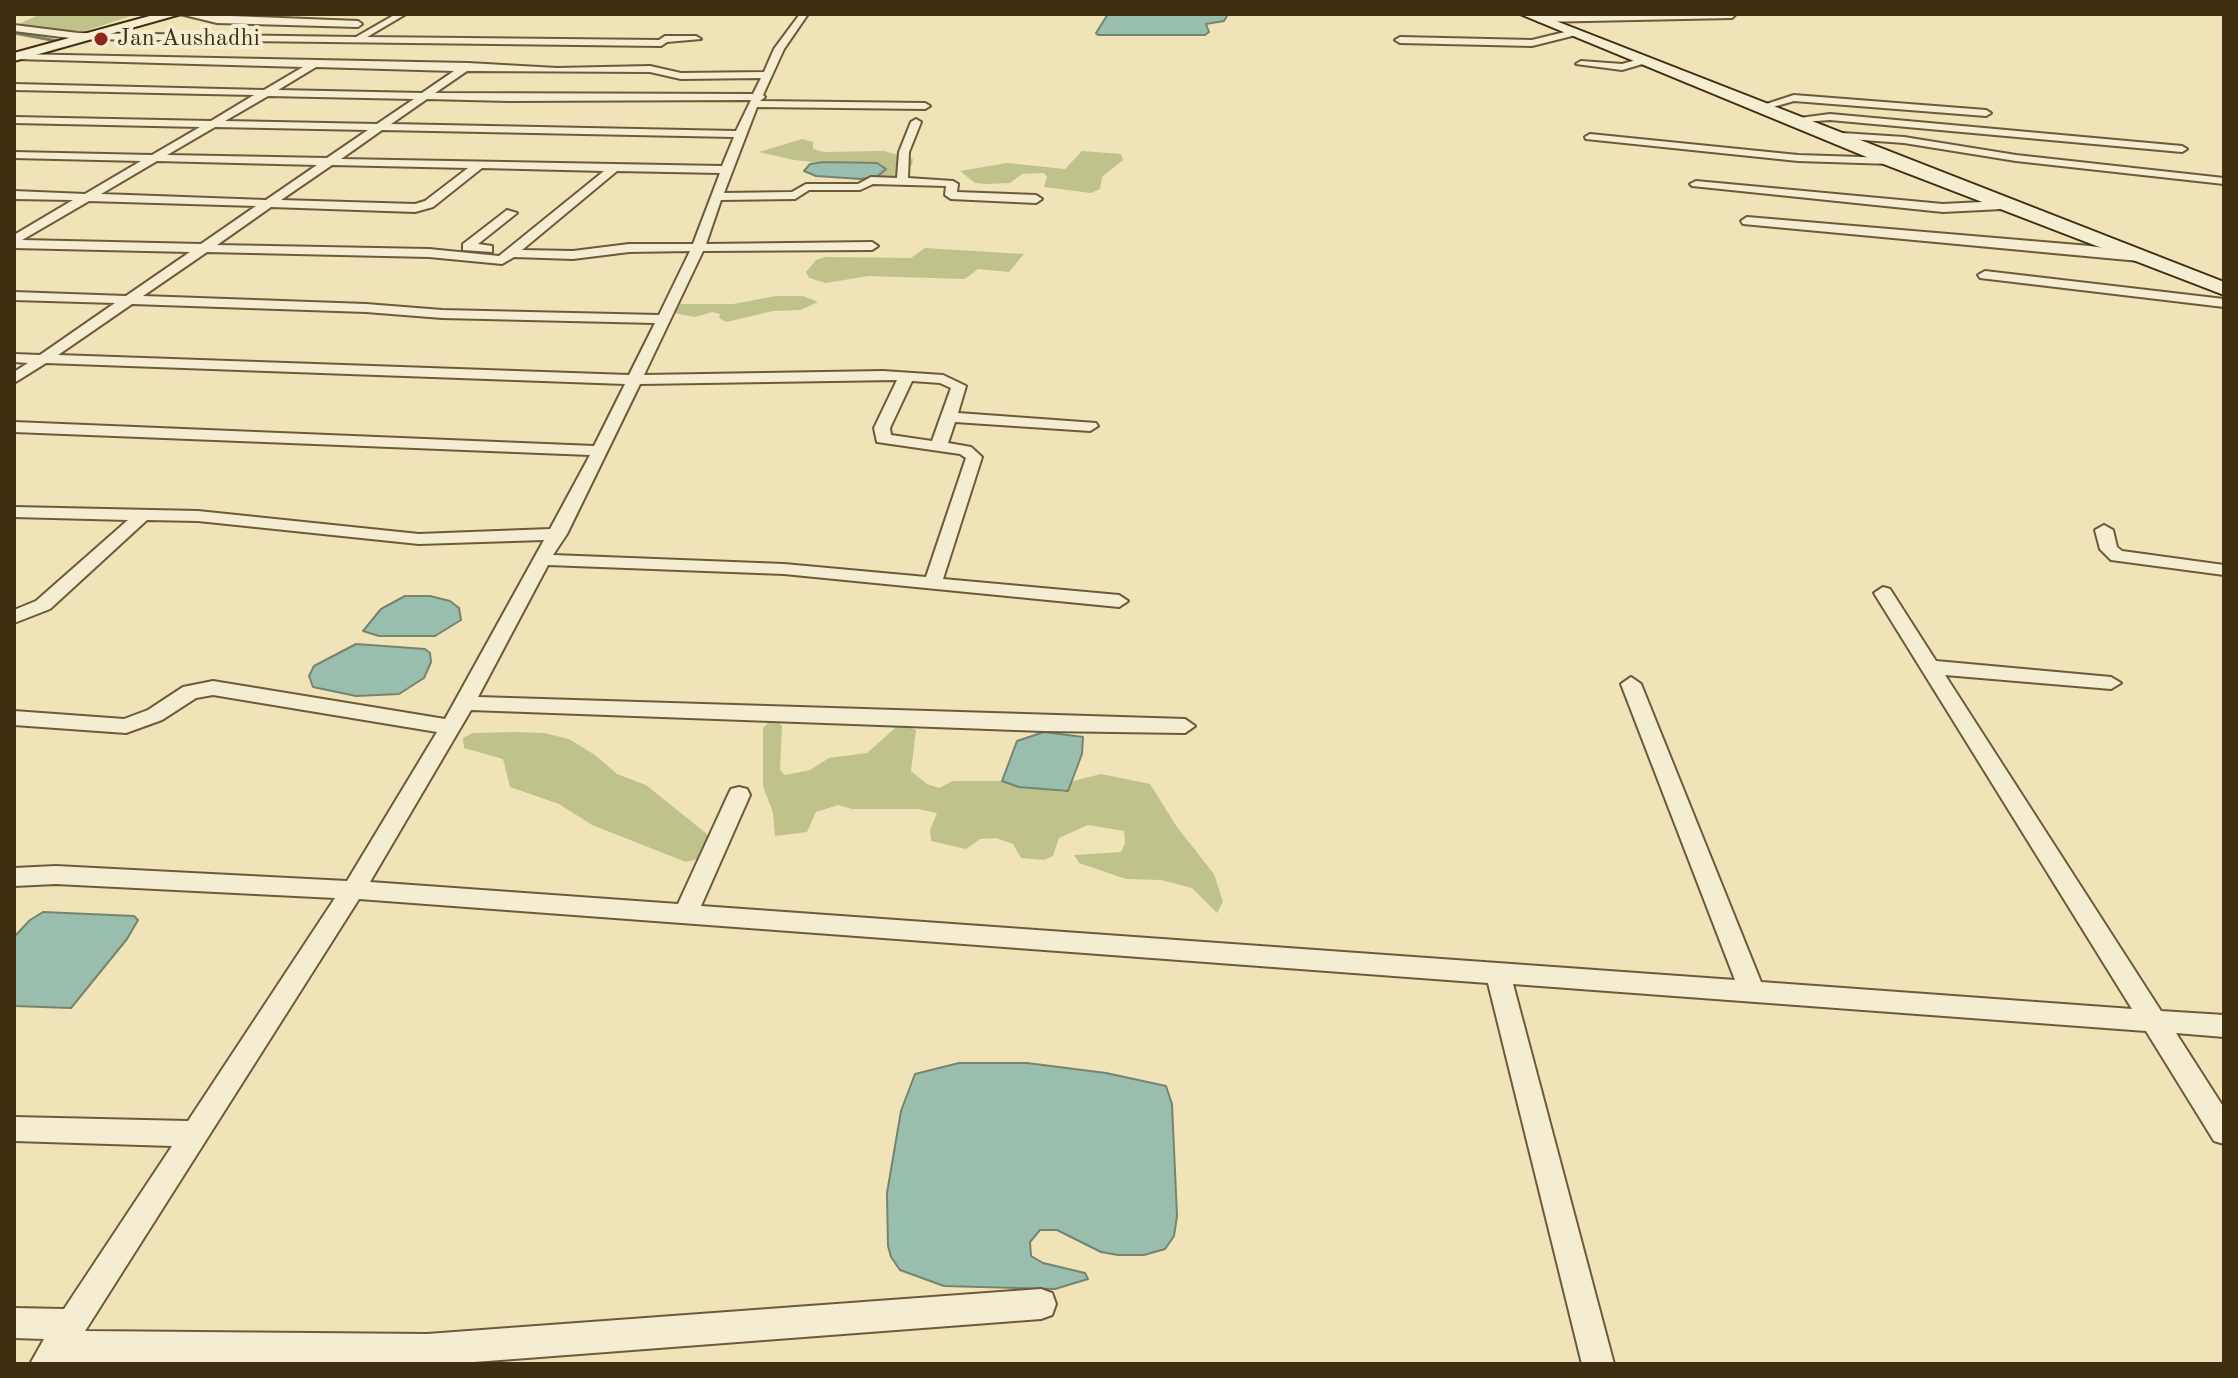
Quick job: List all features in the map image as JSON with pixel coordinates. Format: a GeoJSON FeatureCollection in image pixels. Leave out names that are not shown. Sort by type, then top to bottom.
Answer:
{"type":"FeatureCollection","features":[{"type":"Feature","properties":{"kind":"street"},"geometry":{"type":"LineString","coordinates":[[125,25],[150,14]]}},
{"type":"Feature","properties":{"kind":"street"},"geometry":{"type":"LineString","coordinates":[[27,52],[173,14]]}},
{"type":"Feature","properties":{"kind":"street"},"geometry":{"type":"LineString","coordinates":[[14,242],[402,14]]}},
{"type":"Feature","properties":{"kind":"street"},"geometry":{"type":"LineString","coordinates":[[58,1345],[353,890],[465,703],[600,451],[698,248],[740,134],[779,49],[804,14]]}},
{"type":"Feature","properties":{"kind":"street"},"geometry":{"type":"LineString","coordinates":[[187,15],[382,25]]}},
{"type":"Feature","properties":{"kind":"street"},"geometry":{"type":"LineString","coordinates":[[1532,17],[1732,15]]}},
{"type":"Feature","properties":{"kind":"street"},"geometry":{"type":"LineString","coordinates":[[1532,17],[2002,205],[2224,289]]}},
{"type":"Feature","properties":{"kind":"street"},"geometry":{"type":"LineString","coordinates":[[14,28],[77,38],[360,38],[661,43],[665,39],[696,39]]}},
{"type":"Feature","properties":{"kind":"street"},"geometry":{"type":"LineString","coordinates":[[1404,40],[1532,43],[1573,33]]}},
{"type":"Feature","properties":{"kind":"street"},"geometry":{"type":"LineString","coordinates":[[14,379],[506,40]]}},
{"type":"Feature","properties":{"kind":"street"},"geometry":{"type":"LineString","coordinates":[[27,52],[317,63],[650,69],[686,76],[768,75]]}},
{"type":"Feature","properties":{"kind":"street"},"geometry":{"type":"LineString","coordinates":[[1581,64],[1622,67],[1643,61]]}},
{"type":"Feature","properties":{"kind":"street"},"geometry":{"type":"LineString","coordinates":[[14,87],[758,100],[925,106]]}},
{"type":"Feature","properties":{"kind":"street"},"geometry":{"type":"LineString","coordinates":[[1759,108],[1794,98],[1986,113]]}},
{"type":"Feature","properties":{"kind":"street"},"geometry":{"type":"LineString","coordinates":[[1789,120],[1830,117],[2182,149]]}},
{"type":"Feature","properties":{"kind":"street"},"geometry":{"type":"LineString","coordinates":[[14,120],[740,134]]}},
{"type":"Feature","properties":{"kind":"street"},"geometry":{"type":"LineString","coordinates":[[902,181],[904,152],[916,122]]}},
{"type":"Feature","properties":{"kind":"street"},"geometry":{"type":"LineString","coordinates":[[1826,135],[1918,142],[2016,158],[2224,181]]}},
{"type":"Feature","properties":{"kind":"street"},"geometry":{"type":"LineString","coordinates":[[1590,137],[1798,158],[1892,161]]}},
{"type":"Feature","properties":{"kind":"street"},"geometry":{"type":"LineString","coordinates":[[14,155],[328,164],[728,170]]}},
{"type":"Feature","properties":{"kind":"street"},"geometry":{"type":"LineString","coordinates":[[2209,164],[2209,173],[2224,181]]}},
{"type":"Feature","properties":{"kind":"street"},"geometry":{"type":"LineString","coordinates":[[14,195],[415,208],[429,204],[479,165]]}},
{"type":"Feature","properties":{"kind":"street"},"geometry":{"type":"LineString","coordinates":[[14,242],[203,250],[429,253],[500,260],[514,252],[614,168]]}},
{"type":"Feature","properties":{"kind":"street"},"geometry":{"type":"LineString","coordinates":[[719,197],[795,195],[806,187],[857,188],[871,180],[949,183],[952,184],[951,195],[1036,199]]}},
{"type":"Feature","properties":{"kind":"street"},"geometry":{"type":"LineString","coordinates":[[1696,184],[1943,208],[2002,205]]}},
{"type":"Feature","properties":{"kind":"street"},"geometry":{"type":"LineString","coordinates":[[511,213],[467,247],[573,255],[629,248],[872,246]]}},
{"type":"Feature","properties":{"kind":"street"},"geometry":{"type":"LineString","coordinates":[[1747,221],[2090,250],[2139,257]]}},
{"type":"Feature","properties":{"kind":"street"},"geometry":{"type":"LineString","coordinates":[[1985,275],[2224,303]]}},
{"type":"Feature","properties":{"kind":"street"},"geometry":{"type":"LineString","coordinates":[[14,296],[663,319]]}},
{"type":"Feature","properties":{"kind":"street"},"geometry":{"type":"LineString","coordinates":[[14,358],[634,380],[907,376],[956,382],[958,390],[939,445]]}},
{"type":"Feature","properties":{"kind":"street"},"geometry":{"type":"LineString","coordinates":[[907,376],[882,428],[883,439],[965,450],[974,457],[933,582]]}},
{"type":"Feature","properties":{"kind":"street"},"geometry":{"type":"LineString","coordinates":[[948,417],[1090,426]]}},
{"type":"Feature","properties":{"kind":"street"},"geometry":{"type":"LineString","coordinates":[[14,427],[600,451]]}},
{"type":"Feature","properties":{"kind":"street"},"geometry":{"type":"LineString","coordinates":[[14,512],[144,514],[305,525],[419,539],[558,534]]}},
{"type":"Feature","properties":{"kind":"street"},"geometry":{"type":"LineString","coordinates":[[14,617],[43,605],[144,514]]}},
{"type":"Feature","properties":{"kind":"street"},"geometry":{"type":"LineString","coordinates":[[2104,530],[2109,549],[2117,556],[2224,570]]}},
{"type":"Feature","properties":{"kind":"street"},"geometry":{"type":"LineString","coordinates":[[544,560],[784,569],[1119,601]]}},
{"type":"Feature","properties":{"kind":"street"},"geometry":{"type":"LineString","coordinates":[[1883,593],[2224,1132]]}},
{"type":"Feature","properties":{"kind":"street"},"geometry":{"type":"LineString","coordinates":[[1928,667],[2111,683]]}},
{"type":"Feature","properties":{"kind":"street"},"geometry":{"type":"LineString","coordinates":[[1631,684],[1752,992]]}},
{"type":"Feature","properties":{"kind":"street"},"geometry":{"type":"LineString","coordinates":[[14,718],[126,726],[155,715],[190,692],[213,688],[451,727]]}},
{"type":"Feature","properties":{"kind":"street"},"geometry":{"type":"LineString","coordinates":[[465,703],[1043,724],[1185,726]]}},
{"type":"Feature","properties":{"kind":"street"},"geometry":{"type":"LineString","coordinates":[[685,916],[739,795]]}},
{"type":"Feature","properties":{"kind":"street"},"geometry":{"type":"LineString","coordinates":[[14,877],[56,875],[353,890],[2224,1026]]}},
{"type":"Feature","properties":{"kind":"street"},"geometry":{"type":"LineString","coordinates":[[1498,973],[1598,1364]]}},
{"type":"Feature","properties":{"kind":"street"},"geometry":{"type":"LineString","coordinates":[[14,1129],[195,1134]]}},
{"type":"Feature","properties":{"kind":"street"},"geometry":{"type":"LineString","coordinates":[[14,1323],[58,1345],[427,1350],[1041,1304]]}},
{"type":"Feature","properties":{"kind":"green space"},"geometry":{"type":"Polygon","coordinates":[[[41,14],[134,15],[79,33],[14,26],[41,14]]]}},
{"type":"Feature","properties":{"kind":"green space"},"geometry":{"type":"Polygon","coordinates":[[[802,139],[813,142],[813,149],[824,152],[884,151],[913,159],[912,165],[899,179],[882,178],[878,176],[886,169],[794,160],[759,152],[802,139]]]}},
{"type":"Feature","properties":{"kind":"green space"},"geometry":{"type":"Polygon","coordinates":[[[1082,151],[1121,154],[1123,160],[1102,177],[1100,189],[1091,193],[1044,187],[1047,177],[1044,173],[1022,174],[1010,183],[986,184],[975,183],[960,171],[1007,163],[1065,169],[1082,151]]]}},
{"type":"Feature","properties":{"kind":"green space"},"geometry":{"type":"Polygon","coordinates":[[[925,248],[1024,254],[1009,272],[978,269],[965,279],[868,276],[826,283],[809,278],[806,272],[816,260],[825,257],[911,258],[925,248]]]}},
{"type":"Feature","properties":{"kind":"green space"},"geometry":{"type":"Polygon","coordinates":[[[776,296],[803,296],[818,302],[801,310],[773,311],[726,322],[719,318],[720,314],[712,312],[695,317],[674,313],[681,304],[733,304],[776,296]]]}},
{"type":"Feature","properties":{"kind":"green space"},"geometry":{"type":"Polygon","coordinates":[[[774,717],[782,726],[780,770],[785,775],[810,770],[829,758],[867,753],[901,723],[916,730],[911,771],[927,784],[939,788],[953,781],[1002,781],[1063,792],[1073,781],[1101,774],[1150,784],[1177,827],[1214,874],[1223,902],[1217,913],[1192,888],[1161,880],[1126,879],[1079,863],[1074,855],[1121,852],[1125,843],[1124,831],[1088,825],[1059,838],[1053,856],[1044,860],[1021,858],[1013,844],[996,838],[980,839],[966,849],[931,841],[930,830],[937,813],[918,809],[852,809],[838,805],[816,812],[807,832],[775,836],[773,813],[763,786],[763,728],[774,717]]]}},
{"type":"Feature","properties":{"kind":"green space"},"geometry":{"type":"Polygon","coordinates":[[[473,733],[544,733],[569,739],[617,774],[646,785],[707,834],[709,844],[702,858],[686,862],[592,825],[559,804],[510,787],[503,759],[464,748],[463,738],[473,733]]]}},
{"type":"Feature","properties":{"kind":"shaded area"},"geometry":{"type":"Polygon","coordinates":[[[1108,14],[1227,16],[1224,21],[1206,24],[1209,32],[1205,35],[1098,35],[1096,33],[1108,14]]]}},
{"type":"Feature","properties":{"kind":"shaded area"},"geometry":{"type":"Polygon","coordinates":[[[877,163],[886,169],[878,176],[861,179],[816,176],[804,171],[810,164],[877,163]]]}},
{"type":"Feature","properties":{"kind":"shaded area"},"geometry":{"type":"Polygon","coordinates":[[[405,596],[430,596],[450,601],[459,608],[461,620],[435,636],[379,636],[363,631],[381,609],[405,596]]]}},
{"type":"Feature","properties":{"kind":"shaded area"},"geometry":{"type":"Polygon","coordinates":[[[356,644],[425,649],[430,653],[431,662],[424,678],[399,694],[356,696],[313,687],[309,676],[314,666],[356,644]]]}},
{"type":"Feature","properties":{"kind":"shaded area"},"geometry":{"type":"Polygon","coordinates":[[[1044,732],[1083,737],[1082,754],[1068,791],[1019,787],[1002,781],[1017,741],[1044,732]]]}},
{"type":"Feature","properties":{"kind":"shaded area"},"geometry":{"type":"Polygon","coordinates":[[[43,912],[134,916],[138,920],[127,939],[71,1008],[14,1006],[14,937],[30,920],[43,912]]]}},
{"type":"Feature","properties":{"kind":"shaded area"},"geometry":{"type":"Polygon","coordinates":[[[959,1063],[1027,1063],[1106,1073],[1166,1086],[1172,1104],[1177,1216],[1174,1236],[1165,1249],[1144,1255],[1118,1255],[1101,1252],[1057,1230],[1040,1230],[1030,1242],[1031,1256],[1043,1263],[1085,1273],[1088,1279],[1055,1289],[944,1286],[900,1270],[888,1246],[887,1193],[901,1111],[915,1074],[959,1063]]]}},
{"type":"Feature","properties":{"kind":"waterway"},"geometry":{"type":"LineString","coordinates":[[14,33],[57,41]]}},
{"type":"Feature","properties":{"kind":"place","name":"Jan Aushadhi"},"geometry":{"type":"Point","coordinates":[101,39]}}]}
